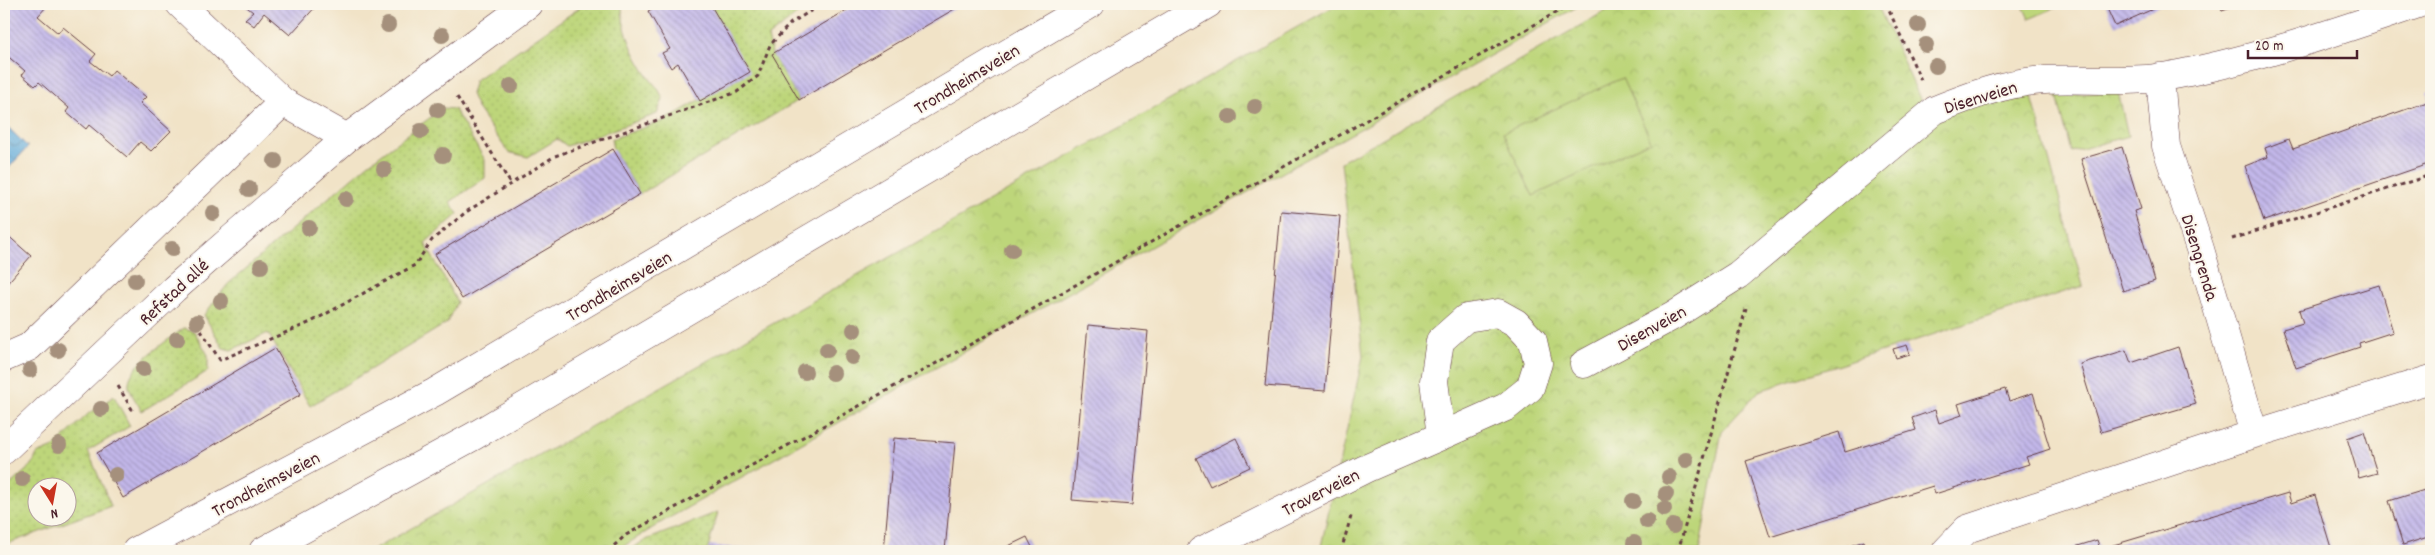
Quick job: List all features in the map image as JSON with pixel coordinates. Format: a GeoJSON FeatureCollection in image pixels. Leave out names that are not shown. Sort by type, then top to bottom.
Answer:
{"type":"FeatureCollection","features":[{"type":"Feature","properties":{"kind":"main road"},"geometry":{"type":"LineString","coordinates":[[180,4],[283,102],[347,138]]}},
{"type":"Feature","properties":{"kind":"main road","name":"Refstad allé"},"geometry":{"type":"LineString","coordinates":[[4,450],[174,290],[347,138],[528,4]]}},
{"type":"Feature","properties":{"kind":"main road","name":"Trondheimsveien"},"geometry":{"type":"LineString","coordinates":[[136,551],[435,392],[1092,4]]}},
{"type":"Feature","properties":{"kind":"main road"},"geometry":{"type":"LineString","coordinates":[[263,551],[474,436],[1208,4]]}},
{"type":"Feature","properties":{"kind":"main road","name":"Disenveien"},"geometry":{"type":"LineString","coordinates":[[1584,364],[1673,316],[1738,276],[1935,110],[1975,94],[2028,82],[2160,78],[2216,67],[2359,24],[2418,4]]}},
{"type":"Feature","properties":{"kind":"main road","name":"Disengrenda"},"geometry":{"type":"LineString","coordinates":[[2160,78],[2166,146],[2200,249],[2254,434]]}},
{"type":"Feature","properties":{"kind":"main road"},"geometry":{"type":"LineString","coordinates":[[4,358],[28,347],[283,102]]}},
{"type":"Feature","properties":{"kind":"main road","name":"Traverveien"},"geometry":{"type":"LineString","coordinates":[[1201,551],[1365,469],[1441,436],[1506,407],[1530,388],[1538,363],[1532,341],[1516,323],[1498,314],[1466,318],[1440,341],[1434,381],[1441,436]]}},
{"type":"Feature","properties":{"kind":"main road"},"geometry":{"type":"LineString","coordinates":[[1946,551],[1967,529],[2254,434],[2431,380]]}},
{"type":"Feature","properties":{"kind":"path"},"geometry":{"type":"LineString","coordinates":[[174,290],[220,360],[311,322],[415,265],[432,240],[466,212],[555,156],[737,92],[758,76],[770,45],[791,22],[822,4]]}},
{"type":"Feature","properties":{"kind":"path"},"geometry":{"type":"LineString","coordinates":[[608,551],[626,535],[989,334],[1571,4]]}},
{"type":"Feature","properties":{"kind":"path"},"geometry":{"type":"LineString","coordinates":[[1886,4],[1935,110]]}},
{"type":"Feature","properties":{"kind":"path"},"geometry":{"type":"LineString","coordinates":[[440,69],[511,184]]}},
{"type":"Feature","properties":{"kind":"path"},"geometry":{"type":"LineString","coordinates":[[2200,249],[2431,175]]}},
{"type":"Feature","properties":{"kind":"path"},"geometry":{"type":"LineString","coordinates":[[1678,551],[1748,303]]}},
{"type":"Feature","properties":{"kind":"green space"},"geometry":{"type":"Polygon","coordinates":[[[585,4],[622,4],[622,13],[632,49],[663,99],[657,114],[567,146],[557,139],[528,157],[508,152],[477,108],[471,94],[475,80],[585,4]]]}},
{"type":"Feature","properties":{"kind":"green space"},"geometry":{"type":"Polygon","coordinates":[[[710,4],[794,4],[798,14],[768,37],[772,54],[799,100],[640,194],[613,149],[611,139],[663,121],[749,72],[710,4]]]}},
{"type":"Feature","properties":{"kind":"green space"},"geometry":{"type":"Polygon","coordinates":[[[1338,4],[1582,4],[662,522],[616,551],[371,551],[1338,4]]]}},
{"type":"Feature","properties":{"kind":"green space"},"geometry":{"type":"Polygon","coordinates":[[[1618,4],[1877,4],[1923,105],[2028,82],[2083,286],[1759,391],[1722,431],[1699,551],[1320,551],[1363,356],[1341,162],[1618,4]]]}},
{"type":"Feature","properties":{"kind":"green space"},"geometry":{"type":"Polygon","coordinates":[[[2022,4],[2064,4],[2029,19],[2022,4]]]}},
{"type":"Feature","properties":{"kind":"green space"},"geometry":{"type":"Polygon","coordinates":[[[1622,78],[1651,141],[1533,196],[1503,133],[1622,78]]]}},
{"type":"Feature","properties":{"kind":"green space"},"geometry":{"type":"Polygon","coordinates":[[[2118,91],[2128,136],[2071,152],[2057,96],[2118,91]]]}},
{"type":"Feature","properties":{"kind":"green space"},"geometry":{"type":"Polygon","coordinates":[[[443,108],[454,109],[485,160],[485,178],[450,202],[458,214],[425,243],[457,302],[447,323],[310,406],[268,333],[231,350],[223,348],[204,315],[228,284],[368,164],[443,108]]]}},
{"type":"Feature","properties":{"kind":"green space"},"geometry":{"type":"Polygon","coordinates":[[[184,328],[194,331],[208,355],[208,371],[142,411],[129,387],[134,371],[159,346],[184,328]]]}},
{"type":"Feature","properties":{"kind":"green space"},"geometry":{"type":"Polygon","coordinates":[[[114,396],[130,426],[88,451],[111,506],[78,518],[78,478],[28,478],[28,528],[51,528],[4,545],[4,490],[32,465],[37,454],[54,447],[88,414],[114,396]]]}},
{"type":"Feature","properties":{"kind":"green space"},"geometry":{"type":"Polygon","coordinates":[[[718,512],[707,551],[627,551],[646,540],[718,512]]]}},
{"type":"Feature","properties":{"kind":"water"},"geometry":{"type":"Polygon","coordinates":[[[8,127],[28,147],[4,173],[4,131],[8,127]]]}},
{"type":"Feature","properties":{"kind":"building"},"geometry":{"type":"Polygon","coordinates":[[[4,4],[44,4],[47,6],[38,16],[58,33],[63,27],[96,54],[90,61],[109,76],[114,70],[146,97],[140,103],[171,131],[151,151],[140,142],[127,157],[89,125],[86,129],[66,112],[69,108],[39,82],[35,86],[22,75],[25,71],[4,53],[4,4]]]}},
{"type":"Feature","properties":{"kind":"building"},"geometry":{"type":"Polygon","coordinates":[[[243,4],[318,4],[290,35],[264,13],[254,26],[245,19],[253,12],[243,4]]]}},
{"type":"Feature","properties":{"kind":"building"},"geometry":{"type":"Polygon","coordinates":[[[660,4],[710,4],[750,72],[700,101],[678,63],[671,68],[662,53],[670,49],[648,11],[660,4]]]}},
{"type":"Feature","properties":{"kind":"building"},"geometry":{"type":"Polygon","coordinates":[[[857,4],[963,4],[799,100],[772,54],[857,4]]]}},
{"type":"Feature","properties":{"kind":"building"},"geometry":{"type":"Polygon","coordinates":[[[2105,4],[2164,4],[2115,26],[2105,4]]]}},
{"type":"Feature","properties":{"kind":"building"},"geometry":{"type":"Polygon","coordinates":[[[2219,4],[2239,4],[2222,10],[2219,4]]]}},
{"type":"Feature","properties":{"kind":"building"},"geometry":{"type":"Polygon","coordinates":[[[2431,91],[2431,163],[2264,221],[2245,166],[2268,157],[2265,148],[2289,139],[2293,149],[2430,101],[2427,92],[2431,91]]]}},
{"type":"Feature","properties":{"kind":"building"},"geometry":{"type":"Polygon","coordinates":[[[2122,147],[2141,209],[2134,211],[2155,281],[2123,291],[2081,159],[2122,147]]]}},
{"type":"Feature","properties":{"kind":"building"},"geometry":{"type":"Polygon","coordinates":[[[613,149],[640,194],[462,299],[435,254],[613,149]]]}},
{"type":"Feature","properties":{"kind":"building"},"geometry":{"type":"Polygon","coordinates":[[[1281,211],[1340,216],[1325,391],[1265,386],[1281,211]]]}},
{"type":"Feature","properties":{"kind":"building"},"geometry":{"type":"Polygon","coordinates":[[[4,232],[31,256],[4,287],[4,232]]]}},
{"type":"Feature","properties":{"kind":"building"},"geometry":{"type":"Polygon","coordinates":[[[2379,285],[2393,332],[2359,343],[2360,347],[2296,368],[2283,329],[2303,323],[2299,310],[2379,285]]]}},
{"type":"Feature","properties":{"kind":"building"},"geometry":{"type":"Polygon","coordinates":[[[1088,325],[1148,331],[1132,505],[1072,500],[1088,325]]]}},
{"type":"Feature","properties":{"kind":"building"},"geometry":{"type":"Polygon","coordinates":[[[1907,345],[1910,354],[1896,358],[1893,349],[1907,345]]]}},
{"type":"Feature","properties":{"kind":"building"},"geometry":{"type":"Polygon","coordinates":[[[2178,347],[2196,404],[2101,432],[2080,364],[2126,350],[2131,363],[2178,347]]]}},
{"type":"Feature","properties":{"kind":"building"},"geometry":{"type":"Polygon","coordinates":[[[275,348],[301,394],[123,498],[97,453],[275,348]]]}},
{"type":"Feature","properties":{"kind":"building"},"geometry":{"type":"Polygon","coordinates":[[[2005,389],[2009,401],[2033,393],[2050,449],[2026,457],[2029,464],[1935,494],[1933,486],[1770,537],[1746,461],[1839,432],[1845,452],[1916,430],[1912,418],[1935,410],[1939,423],[1962,415],[1958,404],[2005,389]]]}},
{"type":"Feature","properties":{"kind":"building"},"geometry":{"type":"Polygon","coordinates":[[[2364,432],[2377,473],[2359,478],[2347,438],[2364,432]]]}},
{"type":"Feature","properties":{"kind":"building"},"geometry":{"type":"Polygon","coordinates":[[[894,438],[955,443],[945,551],[884,551],[894,438]]]}},
{"type":"Feature","properties":{"kind":"building"},"geometry":{"type":"Polygon","coordinates":[[[1236,438],[1250,467],[1210,486],[1196,458],[1236,438]]]}},
{"type":"Feature","properties":{"kind":"building"},"geometry":{"type":"Polygon","coordinates":[[[2431,488],[2431,536],[2403,545],[2389,501],[2431,488]]]}},
{"type":"Feature","properties":{"kind":"building"},"geometry":{"type":"Polygon","coordinates":[[[2288,493],[2291,503],[2315,495],[2332,551],[2062,551],[2097,540],[2100,549],[2288,493]]]}},
{"type":"Feature","properties":{"kind":"building"},"geometry":{"type":"Polygon","coordinates":[[[1027,537],[1034,551],[998,551],[1027,537]]]}},
{"type":"Feature","properties":{"kind":"building"},"geometry":{"type":"Polygon","coordinates":[[[1864,541],[1867,551],[1835,551],[1864,541]]]}},
{"type":"Feature","properties":{"kind":"building"},"geometry":{"type":"Polygon","coordinates":[[[709,545],[758,550],[758,551],[709,551],[709,545]]]}}]}
